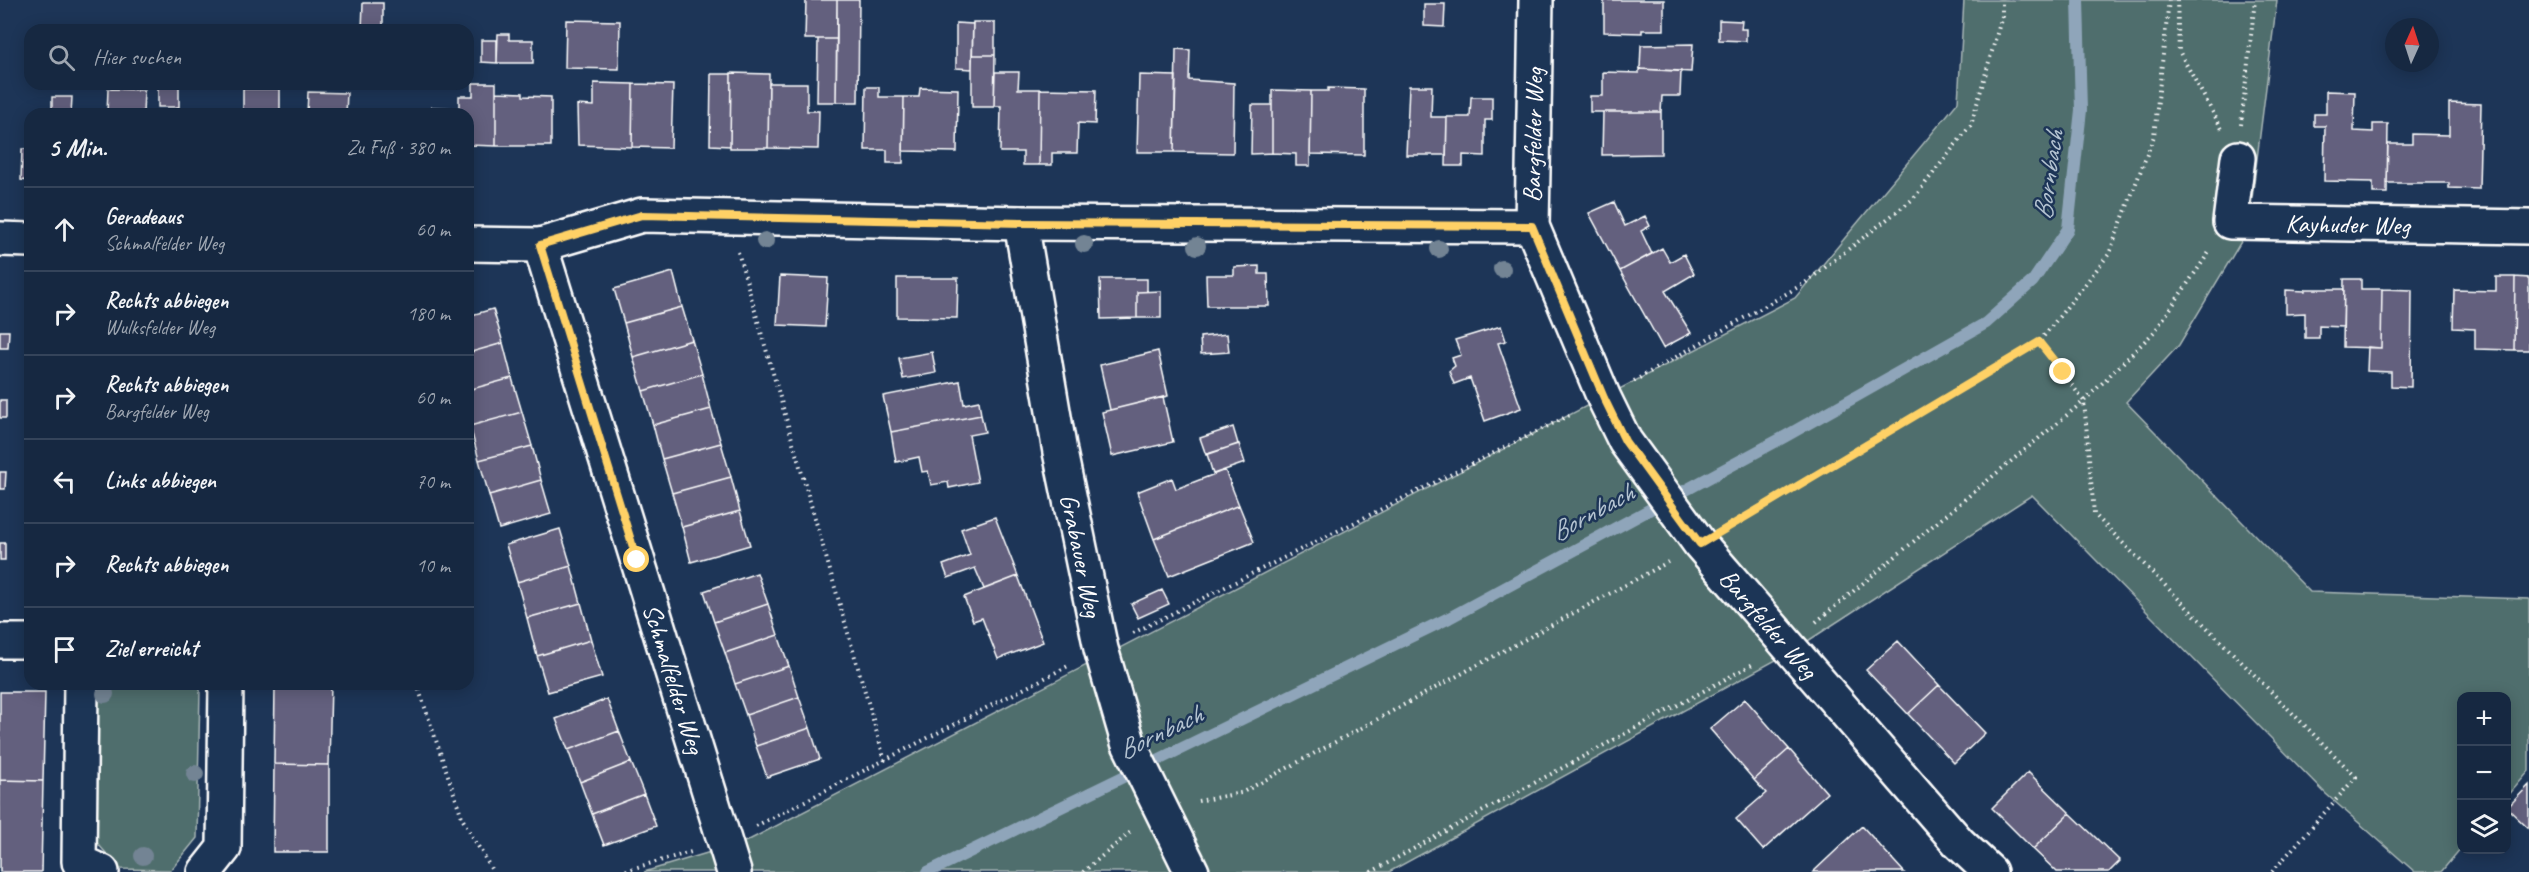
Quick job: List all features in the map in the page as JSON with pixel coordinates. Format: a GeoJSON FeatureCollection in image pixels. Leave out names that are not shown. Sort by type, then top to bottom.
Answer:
{"type":"FeatureCollection","features":[{"type":"Feature","properties":{"kind":"street","name":"Bargfelder Weg"},"geometry":{"type":"LineString","coordinates":[[1536,0],[1532,226],[1604,398],[1625,441],[1700,544],[1959,843],[1990,872]]}},
{"type":"Feature","properties":{"kind":"street"},"geometry":{"type":"LineString","coordinates":[[2230,222],[2238,158]]}},
{"type":"Feature","properties":{"kind":"street"},"geometry":{"type":"LineString","coordinates":[[474,244],[540,245],[642,215],[1021,223],[1532,226]]}},
{"type":"Feature","properties":{"kind":"street","name":"Kayhuder Weg"},"geometry":{"type":"LineString","coordinates":[[2230,222],[2529,227]]}},
{"type":"Feature","properties":{"kind":"street","name":"Grabauer Weg"},"geometry":{"type":"LineString","coordinates":[[1021,223],[1060,452],[1101,649],[1128,742],[1192,872]]}},
{"type":"Feature","properties":{"kind":"street"},"geometry":{"type":"LineString","coordinates":[[0,239],[24,240]]}},
{"type":"Feature","properties":{"kind":"street","name":"Schmalfelder Weg"},"geometry":{"type":"LineString","coordinates":[[540,245],[729,857]]}},
{"type":"Feature","properties":{"kind":"street"},"geometry":{"type":"LineString","coordinates":[[0,641],[24,641]]}},
{"type":"Feature","properties":{"kind":"street"},"geometry":{"type":"LineString","coordinates":[[81,690],[79,862],[102,872]]}},
{"type":"Feature","properties":{"kind":"street"},"geometry":{"type":"LineString","coordinates":[[205,872],[224,848],[226,690]]}},
{"type":"Feature","properties":{"kind":"path"},"geometry":{"type":"LineString","coordinates":[[620,872],[729,857],[885,761],[1101,649],[1604,398],[1805,283],[1913,199],[1971,125],[2002,16],[2002,0]]}},
{"type":"Feature","properties":{"kind":"path"},"geometry":{"type":"LineString","coordinates":[[1083,872],[1154,797],[1241,793],[1700,544],[2039,342],[2109,254],[2154,136],[2169,0]]}},
{"type":"Feature","properties":{"kind":"path"},"geometry":{"type":"LineString","coordinates":[[2177,0],[2180,51],[2238,158]]}},
{"type":"Feature","properties":{"kind":"path"},"geometry":{"type":"LineString","coordinates":[[2238,158],[2255,0]]}},
{"type":"Feature","properties":{"kind":"path"},"geometry":{"type":"LineString","coordinates":[[727,215],[885,761]]}},
{"type":"Feature","properties":{"kind":"path"},"geometry":{"type":"LineString","coordinates":[[1371,872],[1787,646],[2084,401],[2155,332],[2230,222]]}},
{"type":"Feature","properties":{"kind":"path"},"geometry":{"type":"LineString","coordinates":[[2039,342],[2084,401],[2094,514],[2356,777],[2272,872]]}},
{"type":"Feature","properties":{"kind":"path"},"geometry":{"type":"LineString","coordinates":[[419,690],[463,820],[493,872]]}},
{"type":"Feature","properties":{"kind":"green space"},"geometry":{"type":"Polygon","coordinates":[[[1964,0],[2277,0],[2248,230],[2179,345],[2126,402],[2310,592],[2529,599],[2529,771],[2511,792],[2511,692],[2457,692],[2457,853],[2441,872],[2415,872],[2326,794],[2032,495],[1794,650],[1389,872],[644,872],[747,841],[1795,298],[1958,102],[1964,0]]]}},
{"type":"Feature","properties":{"kind":"green space"},"geometry":{"type":"Polygon","coordinates":[[[94,690],[200,690],[197,838],[171,870],[120,869],[91,836],[94,690]]]}},
{"type":"Feature","properties":{"kind":"building"},"geometry":{"type":"Polygon","coordinates":[[[806,0],[837,0],[837,39],[805,39],[806,0]]]}},
{"type":"Feature","properties":{"kind":"building"},"geometry":{"type":"Polygon","coordinates":[[[837,0],[859,0],[858,102],[836,102],[837,0]]]}},
{"type":"Feature","properties":{"kind":"building"},"geometry":{"type":"Polygon","coordinates":[[[1604,0],[1664,0],[1664,30],[1642,30],[1642,33],[1604,32],[1604,0]]]}},
{"type":"Feature","properties":{"kind":"building"},"geometry":{"type":"Polygon","coordinates":[[[363,3],[383,3],[383,24],[362,24],[363,3]]]}},
{"type":"Feature","properties":{"kind":"building"},"geometry":{"type":"Polygon","coordinates":[[[1424,4],[1445,4],[1444,27],[1424,26],[1424,4]]]}},
{"type":"Feature","properties":{"kind":"building"},"geometry":{"type":"Polygon","coordinates":[[[566,20],[620,21],[619,69],[565,68],[566,20]]]}},
{"type":"Feature","properties":{"kind":"building"},"geometry":{"type":"Polygon","coordinates":[[[1719,20],[1742,21],[1741,29],[1746,29],[1746,41],[1719,40],[1719,20]]]}},
{"type":"Feature","properties":{"kind":"building"},"geometry":{"type":"Polygon","coordinates":[[[973,22],[995,22],[995,55],[972,55],[973,22]]]}},
{"type":"Feature","properties":{"kind":"building"},"geometry":{"type":"Polygon","coordinates":[[[956,23],[973,24],[972,69],[956,68],[956,23]]]}},
{"type":"Feature","properties":{"kind":"building"},"geometry":{"type":"Polygon","coordinates":[[[498,34],[509,34],[509,40],[533,40],[533,63],[497,63],[498,34]]]}},
{"type":"Feature","properties":{"kind":"building"},"geometry":{"type":"Polygon","coordinates":[[[818,39],[837,39],[836,102],[817,102],[818,39]]]}},
{"type":"Feature","properties":{"kind":"building"},"geometry":{"type":"Polygon","coordinates":[[[481,40],[497,40],[497,63],[481,62],[481,40]]]}},
{"type":"Feature","properties":{"kind":"building"},"geometry":{"type":"Polygon","coordinates":[[[1693,44],[1691,72],[1640,69],[1641,45],[1693,44]]]}},
{"type":"Feature","properties":{"kind":"building"},"geometry":{"type":"Polygon","coordinates":[[[1176,49],[1190,50],[1189,80],[1234,83],[1233,153],[1174,152],[1176,49]]]}},
{"type":"Feature","properties":{"kind":"building"},"geometry":{"type":"Polygon","coordinates":[[[972,55],[995,55],[994,107],[972,107],[972,55]]]}},
{"type":"Feature","properties":{"kind":"building"},"geometry":{"type":"Polygon","coordinates":[[[1639,69],[1681,71],[1680,96],[1662,96],[1661,112],[1590,112],[1590,96],[1603,96],[1603,72],[1639,73],[1639,69]]]}},
{"type":"Feature","properties":{"kind":"building"},"geometry":{"type":"Polygon","coordinates":[[[995,72],[1019,72],[1018,89],[1040,89],[1039,165],[1023,165],[1023,152],[1000,152],[1001,106],[994,106],[995,72]]]}},
{"type":"Feature","properties":{"kind":"building"},"geometry":{"type":"Polygon","coordinates":[[[731,73],[769,74],[768,148],[730,148],[731,73]]]}},
{"type":"Feature","properties":{"kind":"building"},"geometry":{"type":"Polygon","coordinates":[[[711,74],[731,74],[730,146],[710,145],[711,74]]]}},
{"type":"Feature","properties":{"kind":"building"},"geometry":{"type":"Polygon","coordinates":[[[1139,75],[1176,76],[1174,152],[1137,152],[1139,75]]]}},
{"type":"Feature","properties":{"kind":"building"},"geometry":{"type":"Polygon","coordinates":[[[474,83],[496,83],[496,146],[474,145],[474,108],[459,108],[459,96],[473,96],[474,83]]]}},
{"type":"Feature","properties":{"kind":"building"},"geometry":{"type":"Polygon","coordinates":[[[594,83],[633,84],[632,147],[578,145],[577,105],[594,106],[594,83]]]}},
{"type":"Feature","properties":{"kind":"building"},"geometry":{"type":"Polygon","coordinates":[[[769,83],[807,83],[807,111],[819,111],[818,149],[768,148],[769,83]]]}},
{"type":"Feature","properties":{"kind":"building"},"geometry":{"type":"Polygon","coordinates":[[[633,84],[673,85],[671,148],[632,147],[633,84]]]}},
{"type":"Feature","properties":{"kind":"building"},"geometry":{"type":"Polygon","coordinates":[[[1409,86],[1432,86],[1431,117],[1447,117],[1446,155],[1406,155],[1409,86]]]}},
{"type":"Feature","properties":{"kind":"building"},"geometry":{"type":"Polygon","coordinates":[[[866,87],[879,87],[879,97],[904,97],[903,163],[887,163],[887,150],[865,150],[866,87]]]}},
{"type":"Feature","properties":{"kind":"building"},"geometry":{"type":"Polygon","coordinates":[[[920,88],[958,89],[957,152],[903,151],[904,97],[919,97],[920,88]]]}},
{"type":"Feature","properties":{"kind":"building"},"geometry":{"type":"Polygon","coordinates":[[[1328,88],[1364,89],[1364,155],[1310,154],[1311,91],[1328,91],[1328,88]]]}},
{"type":"Feature","properties":{"kind":"building"},"geometry":{"type":"Polygon","coordinates":[[[1040,89],[1096,90],[1095,124],[1078,123],[1077,153],[1052,153],[1052,165],[1039,165],[1040,89]]]}},
{"type":"Feature","properties":{"kind":"building"},"geometry":{"type":"Polygon","coordinates":[[[108,90],[144,90],[143,108],[107,108],[108,90]]]}},
{"type":"Feature","properties":{"kind":"building"},"geometry":{"type":"Polygon","coordinates":[[[158,90],[179,90],[179,107],[158,107],[158,90]]]}},
{"type":"Feature","properties":{"kind":"building"},"geometry":{"type":"Polygon","coordinates":[[[243,90],[280,90],[280,108],[243,108],[243,90]]]}},
{"type":"Feature","properties":{"kind":"building"},"geometry":{"type":"Polygon","coordinates":[[[1272,90],[1311,91],[1310,166],[1296,166],[1296,154],[1272,153],[1272,90]]]}},
{"type":"Feature","properties":{"kind":"building"},"geometry":{"type":"Polygon","coordinates":[[[2326,91],[2355,92],[2354,131],[2373,132],[2373,124],[2388,124],[2387,193],[2373,193],[2373,182],[2324,181],[2325,126],[2314,126],[2314,114],[2326,114],[2326,91]]]}},
{"type":"Feature","properties":{"kind":"building"},"geometry":{"type":"Polygon","coordinates":[[[308,92],[347,93],[346,108],[307,108],[308,92]]]}},
{"type":"Feature","properties":{"kind":"building"},"geometry":{"type":"Polygon","coordinates":[[[496,92],[551,97],[551,146],[496,146],[496,92]]]}},
{"type":"Feature","properties":{"kind":"building"},"geometry":{"type":"Polygon","coordinates":[[[52,97],[72,97],[71,108],[52,108],[52,97]]]}},
{"type":"Feature","properties":{"kind":"building"},"geometry":{"type":"Polygon","coordinates":[[[1471,97],[1492,97],[1492,120],[1485,120],[1485,156],[1463,155],[1463,166],[1446,166],[1447,117],[1470,117],[1471,97]]]}},
{"type":"Feature","properties":{"kind":"building"},"geometry":{"type":"Polygon","coordinates":[[[2449,103],[2481,104],[2479,189],[2449,188],[2449,183],[2387,183],[2388,144],[2412,144],[2412,134],[2449,135],[2449,103]]]}},
{"type":"Feature","properties":{"kind":"building"},"geometry":{"type":"Polygon","coordinates":[[[1252,105],[1272,105],[1272,153],[1251,154],[1252,105]]]}},
{"type":"Feature","properties":{"kind":"building"},"geometry":{"type":"Polygon","coordinates":[[[1603,112],[1661,112],[1661,154],[1602,155],[1603,112]]]}},
{"type":"Feature","properties":{"kind":"building"},"geometry":{"type":"Polygon","coordinates":[[[22,149],[24,149],[24,180],[21,180],[22,149]]]}},
{"type":"Feature","properties":{"kind":"building"},"geometry":{"type":"Polygon","coordinates":[[[1614,202],[1625,226],[1645,216],[1650,226],[1641,231],[1652,254],[1620,271],[1589,213],[1614,202]]]}},
{"type":"Feature","properties":{"kind":"building"},"geometry":{"type":"Polygon","coordinates":[[[1662,248],[1670,262],[1684,254],[1694,274],[1665,291],[1691,333],[1663,348],[1620,271],[1662,248]]]}},
{"type":"Feature","properties":{"kind":"building"},"geometry":{"type":"Polygon","coordinates":[[[1259,266],[1259,274],[1268,274],[1269,306],[1207,306],[1206,275],[1234,275],[1234,267],[1259,266]]]}},
{"type":"Feature","properties":{"kind":"building"},"geometry":{"type":"Polygon","coordinates":[[[673,272],[682,307],[624,323],[614,289],[673,272]]]}},
{"type":"Feature","properties":{"kind":"building"},"geometry":{"type":"Polygon","coordinates":[[[780,276],[828,278],[825,327],[777,325],[780,276]]]}},
{"type":"Feature","properties":{"kind":"building"},"geometry":{"type":"Polygon","coordinates":[[[2496,277],[2515,277],[2514,350],[2475,349],[2475,329],[2453,328],[2454,290],[2496,291],[2496,277]]]}},
{"type":"Feature","properties":{"kind":"building"},"geometry":{"type":"Polygon","coordinates":[[[2515,277],[2529,278],[2529,350],[2514,350],[2515,277]]]}},
{"type":"Feature","properties":{"kind":"building"},"geometry":{"type":"Polygon","coordinates":[[[897,278],[958,278],[957,318],[897,317],[897,278]]]}},
{"type":"Feature","properties":{"kind":"building"},"geometry":{"type":"Polygon","coordinates":[[[1100,279],[1147,279],[1147,292],[1137,292],[1137,318],[1101,319],[1100,279]]]}},
{"type":"Feature","properties":{"kind":"building"},"geometry":{"type":"Polygon","coordinates":[[[2344,279],[2361,279],[2361,289],[2382,289],[2381,348],[2343,347],[2344,279]]]}},
{"type":"Feature","properties":{"kind":"building"},"geometry":{"type":"Polygon","coordinates":[[[2305,289],[2344,289],[2343,327],[2319,326],[2319,338],[2305,338],[2305,313],[2286,314],[2286,290],[2305,291],[2305,289]]]}},
{"type":"Feature","properties":{"kind":"building"},"geometry":{"type":"Polygon","coordinates":[[[2382,289],[2412,290],[2411,387],[2391,386],[2391,372],[2367,371],[2368,347],[2381,348],[2382,289]]]}},
{"type":"Feature","properties":{"kind":"building"},"geometry":{"type":"Polygon","coordinates":[[[1161,291],[1161,318],[1137,318],[1137,292],[1161,291]]]}},
{"type":"Feature","properties":{"kind":"building"},"geometry":{"type":"Polygon","coordinates":[[[682,307],[692,340],[633,357],[624,323],[682,307]]]}},
{"type":"Feature","properties":{"kind":"building"},"geometry":{"type":"Polygon","coordinates":[[[493,309],[503,343],[474,351],[474,314],[493,309]]]}},
{"type":"Feature","properties":{"kind":"building"},"geometry":{"type":"Polygon","coordinates":[[[1501,326],[1506,341],[1498,343],[1521,408],[1485,421],[1470,378],[1454,384],[1449,371],[1455,366],[1452,358],[1461,355],[1455,340],[1501,326]]]}},
{"type":"Feature","properties":{"kind":"building"},"geometry":{"type":"Polygon","coordinates":[[[0,331],[9,331],[8,348],[0,348],[0,331]]]}},
{"type":"Feature","properties":{"kind":"building"},"geometry":{"type":"Polygon","coordinates":[[[1227,334],[1229,352],[1201,354],[1200,337],[1227,334]]]}},
{"type":"Feature","properties":{"kind":"building"},"geometry":{"type":"Polygon","coordinates":[[[692,340],[702,374],[643,391],[633,357],[692,340]]]}},
{"type":"Feature","properties":{"kind":"building"},"geometry":{"type":"Polygon","coordinates":[[[503,343],[512,378],[474,388],[474,351],[503,343]]]}},
{"type":"Feature","properties":{"kind":"building"},"geometry":{"type":"Polygon","coordinates":[[[1158,351],[1168,396],[1110,410],[1100,365],[1158,351]]]}},
{"type":"Feature","properties":{"kind":"building"},"geometry":{"type":"Polygon","coordinates":[[[932,352],[936,373],[903,379],[899,358],[932,352]]]}},
{"type":"Feature","properties":{"kind":"building"},"geometry":{"type":"Polygon","coordinates":[[[702,374],[711,409],[653,425],[643,391],[702,374]]]}},
{"type":"Feature","properties":{"kind":"building"},"geometry":{"type":"Polygon","coordinates":[[[512,378],[522,412],[474,425],[474,388],[512,378]]]}},
{"type":"Feature","properties":{"kind":"building"},"geometry":{"type":"Polygon","coordinates":[[[960,381],[964,404],[979,401],[981,415],[891,432],[883,396],[960,381]]]}},
{"type":"Feature","properties":{"kind":"building"},"geometry":{"type":"Polygon","coordinates":[[[1163,397],[1173,442],[1112,456],[1102,412],[1163,397]]]}},
{"type":"Feature","properties":{"kind":"building"},"geometry":{"type":"Polygon","coordinates":[[[0,400],[6,400],[6,418],[0,418],[0,400]]]}},
{"type":"Feature","properties":{"kind":"building"},"geometry":{"type":"Polygon","coordinates":[[[711,409],[721,443],[662,459],[653,425],[711,409]]]}},
{"type":"Feature","properties":{"kind":"building"},"geometry":{"type":"Polygon","coordinates":[[[522,412],[532,446],[479,460],[474,441],[474,425],[522,412]]]}},
{"type":"Feature","properties":{"kind":"building"},"geometry":{"type":"Polygon","coordinates":[[[981,415],[985,432],[969,435],[978,482],[949,488],[948,482],[931,485],[928,471],[922,472],[919,457],[896,462],[891,432],[981,415]]]}},
{"type":"Feature","properties":{"kind":"building"},"geometry":{"type":"Polygon","coordinates":[[[1233,427],[1238,444],[1206,455],[1200,438],[1233,427]]]}},
{"type":"Feature","properties":{"kind":"building"},"geometry":{"type":"Polygon","coordinates":[[[721,443],[731,477],[672,493],[662,459],[721,443]]]}},
{"type":"Feature","properties":{"kind":"building"},"geometry":{"type":"Polygon","coordinates":[[[1239,444],[1245,463],[1213,474],[1207,454],[1239,444]]]}},
{"type":"Feature","properties":{"kind":"building"},"geometry":{"type":"Polygon","coordinates":[[[532,446],[541,480],[489,495],[479,460],[532,446]]]}},
{"type":"Feature","properties":{"kind":"building"},"geometry":{"type":"Polygon","coordinates":[[[1225,470],[1239,505],[1154,539],[1137,492],[1172,478],[1176,489],[1225,470]]]}},
{"type":"Feature","properties":{"kind":"building"},"geometry":{"type":"Polygon","coordinates":[[[0,472],[6,472],[5,489],[0,489],[0,472]]]}},
{"type":"Feature","properties":{"kind":"building"},"geometry":{"type":"Polygon","coordinates":[[[731,477],[740,511],[682,527],[672,493],[731,477]]]}},
{"type":"Feature","properties":{"kind":"building"},"geometry":{"type":"Polygon","coordinates":[[[541,480],[551,514],[499,529],[489,495],[541,480]]]}},
{"type":"Feature","properties":{"kind":"building"},"geometry":{"type":"Polygon","coordinates":[[[1239,505],[1254,542],[1169,576],[1154,539],[1239,505]]]}},
{"type":"Feature","properties":{"kind":"building"},"geometry":{"type":"Polygon","coordinates":[[[740,511],[750,545],[691,562],[682,527],[740,511]]]}},
{"type":"Feature","properties":{"kind":"building"},"geometry":{"type":"Polygon","coordinates":[[[995,517],[1018,576],[984,589],[975,568],[948,578],[943,565],[970,555],[961,529],[995,517]]]}},
{"type":"Feature","properties":{"kind":"building"},"geometry":{"type":"Polygon","coordinates":[[[560,529],[571,566],[517,582],[506,545],[560,529]]]}},
{"type":"Feature","properties":{"kind":"building"},"geometry":{"type":"Polygon","coordinates":[[[0,543],[5,543],[5,560],[0,560],[0,543]]]}},
{"type":"Feature","properties":{"kind":"building"},"geometry":{"type":"Polygon","coordinates":[[[571,566],[581,603],[527,618],[517,582],[571,566]]]}},
{"type":"Feature","properties":{"kind":"building"},"geometry":{"type":"Polygon","coordinates":[[[757,573],[768,604],[714,622],[704,591],[757,573]]]}},
{"type":"Feature","properties":{"kind":"building"},"geometry":{"type":"Polygon","coordinates":[[[1018,576],[1043,642],[998,659],[982,618],[973,621],[964,597],[1018,576]]]}},
{"type":"Feature","properties":{"kind":"building"},"geometry":{"type":"Polygon","coordinates":[[[1162,590],[1169,604],[1138,618],[1131,604],[1162,590]]]}},
{"type":"Feature","properties":{"kind":"building"},"geometry":{"type":"Polygon","coordinates":[[[581,603],[591,640],[537,656],[527,618],[581,603]]]}},
{"type":"Feature","properties":{"kind":"building"},"geometry":{"type":"Polygon","coordinates":[[[768,604],[778,635],[725,653],[714,622],[768,604]]]}},
{"type":"Feature","properties":{"kind":"building"},"geometry":{"type":"Polygon","coordinates":[[[778,635],[789,666],[735,684],[725,653],[778,635]]]}},
{"type":"Feature","properties":{"kind":"building"},"geometry":{"type":"Polygon","coordinates":[[[591,640],[602,677],[548,692],[537,656],[591,640]]]}},
{"type":"Feature","properties":{"kind":"building"},"geometry":{"type":"Polygon","coordinates":[[[1898,641],[1939,685],[1908,714],[1866,670],[1898,641]]]}},
{"type":"Feature","properties":{"kind":"building"},"geometry":{"type":"Polygon","coordinates":[[[789,666],[799,697],[746,715],[735,684],[789,666]]]}},
{"type":"Feature","properties":{"kind":"building"},"geometry":{"type":"Polygon","coordinates":[[[1939,685],[1985,733],[1954,763],[1908,714],[1939,685]]]}},
{"type":"Feature","properties":{"kind":"building"},"geometry":{"type":"Polygon","coordinates":[[[275,690],[331,690],[329,765],[274,764],[275,690]]]}},
{"type":"Feature","properties":{"kind":"building"},"geometry":{"type":"Polygon","coordinates":[[[0,692],[45,692],[43,781],[0,780],[0,692]]]}},
{"type":"Feature","properties":{"kind":"building"},"geometry":{"type":"Polygon","coordinates":[[[799,697],[810,728],[756,746],[746,715],[799,697]]]}},
{"type":"Feature","properties":{"kind":"building"},"geometry":{"type":"Polygon","coordinates":[[[607,699],[619,731],[568,750],[556,719],[607,699]]]}},
{"type":"Feature","properties":{"kind":"building"},"geometry":{"type":"Polygon","coordinates":[[[1745,699],[1789,749],[1754,780],[1710,729],[1745,699]]]}},
{"type":"Feature","properties":{"kind":"building"},"geometry":{"type":"Polygon","coordinates":[[[810,728],[820,759],[767,777],[756,746],[810,728]]]}},
{"type":"Feature","properties":{"kind":"building"},"geometry":{"type":"Polygon","coordinates":[[[619,731],[631,762],[580,782],[568,750],[619,731]]]}},
{"type":"Feature","properties":{"kind":"building"},"geometry":{"type":"Polygon","coordinates":[[[1789,749],[1827,793],[1763,850],[1736,819],[1766,793],[1754,780],[1789,749]]]}},
{"type":"Feature","properties":{"kind":"building"},"geometry":{"type":"Polygon","coordinates":[[[631,762],[644,794],[592,814],[580,782],[631,762]]]}},
{"type":"Feature","properties":{"kind":"building"},"geometry":{"type":"Polygon","coordinates":[[[274,764],[329,765],[329,852],[273,852],[274,764]]]}},
{"type":"Feature","properties":{"kind":"building"},"geometry":{"type":"Polygon","coordinates":[[[2028,772],[2070,813],[2033,849],[1992,808],[2028,772]]]}},
{"type":"Feature","properties":{"kind":"building"},"geometry":{"type":"Polygon","coordinates":[[[0,780],[43,781],[41,872],[0,872],[0,780]]]}},
{"type":"Feature","properties":{"kind":"building"},"geometry":{"type":"Polygon","coordinates":[[[2529,785],[2529,829],[2511,812],[2511,804],[2529,785]]]}},
{"type":"Feature","properties":{"kind":"building"},"geometry":{"type":"Polygon","coordinates":[[[644,794],[656,826],[604,845],[592,814],[644,794]]]}},
{"type":"Feature","properties":{"kind":"building"},"geometry":{"type":"Polygon","coordinates":[[[2070,813],[2120,861],[2109,872],[2057,872],[2033,849],[2070,813]]]}},
{"type":"Feature","properties":{"kind":"building"},"geometry":{"type":"Polygon","coordinates":[[[1862,826],[1904,872],[1813,872],[1862,826]]]}},
{"type":"Feature","properties":{"kind":"waterway","name":"Bornbach"},"geometry":{"type":"LineString","coordinates":[[928,872],[1449,618],[1786,436],[1986,323],[2033,281],[2068,229],[2081,110],[2078,0]]}},
{"type":"Feature","properties":{"kind":"route"},"geometry":{"type":"LineString","coordinates":[[637,560],[540,245],[642,215],[1021,223],[1532,226],[1604,398],[1625,441],[1700,544],[2039,342],[2063,372]]}}]}
